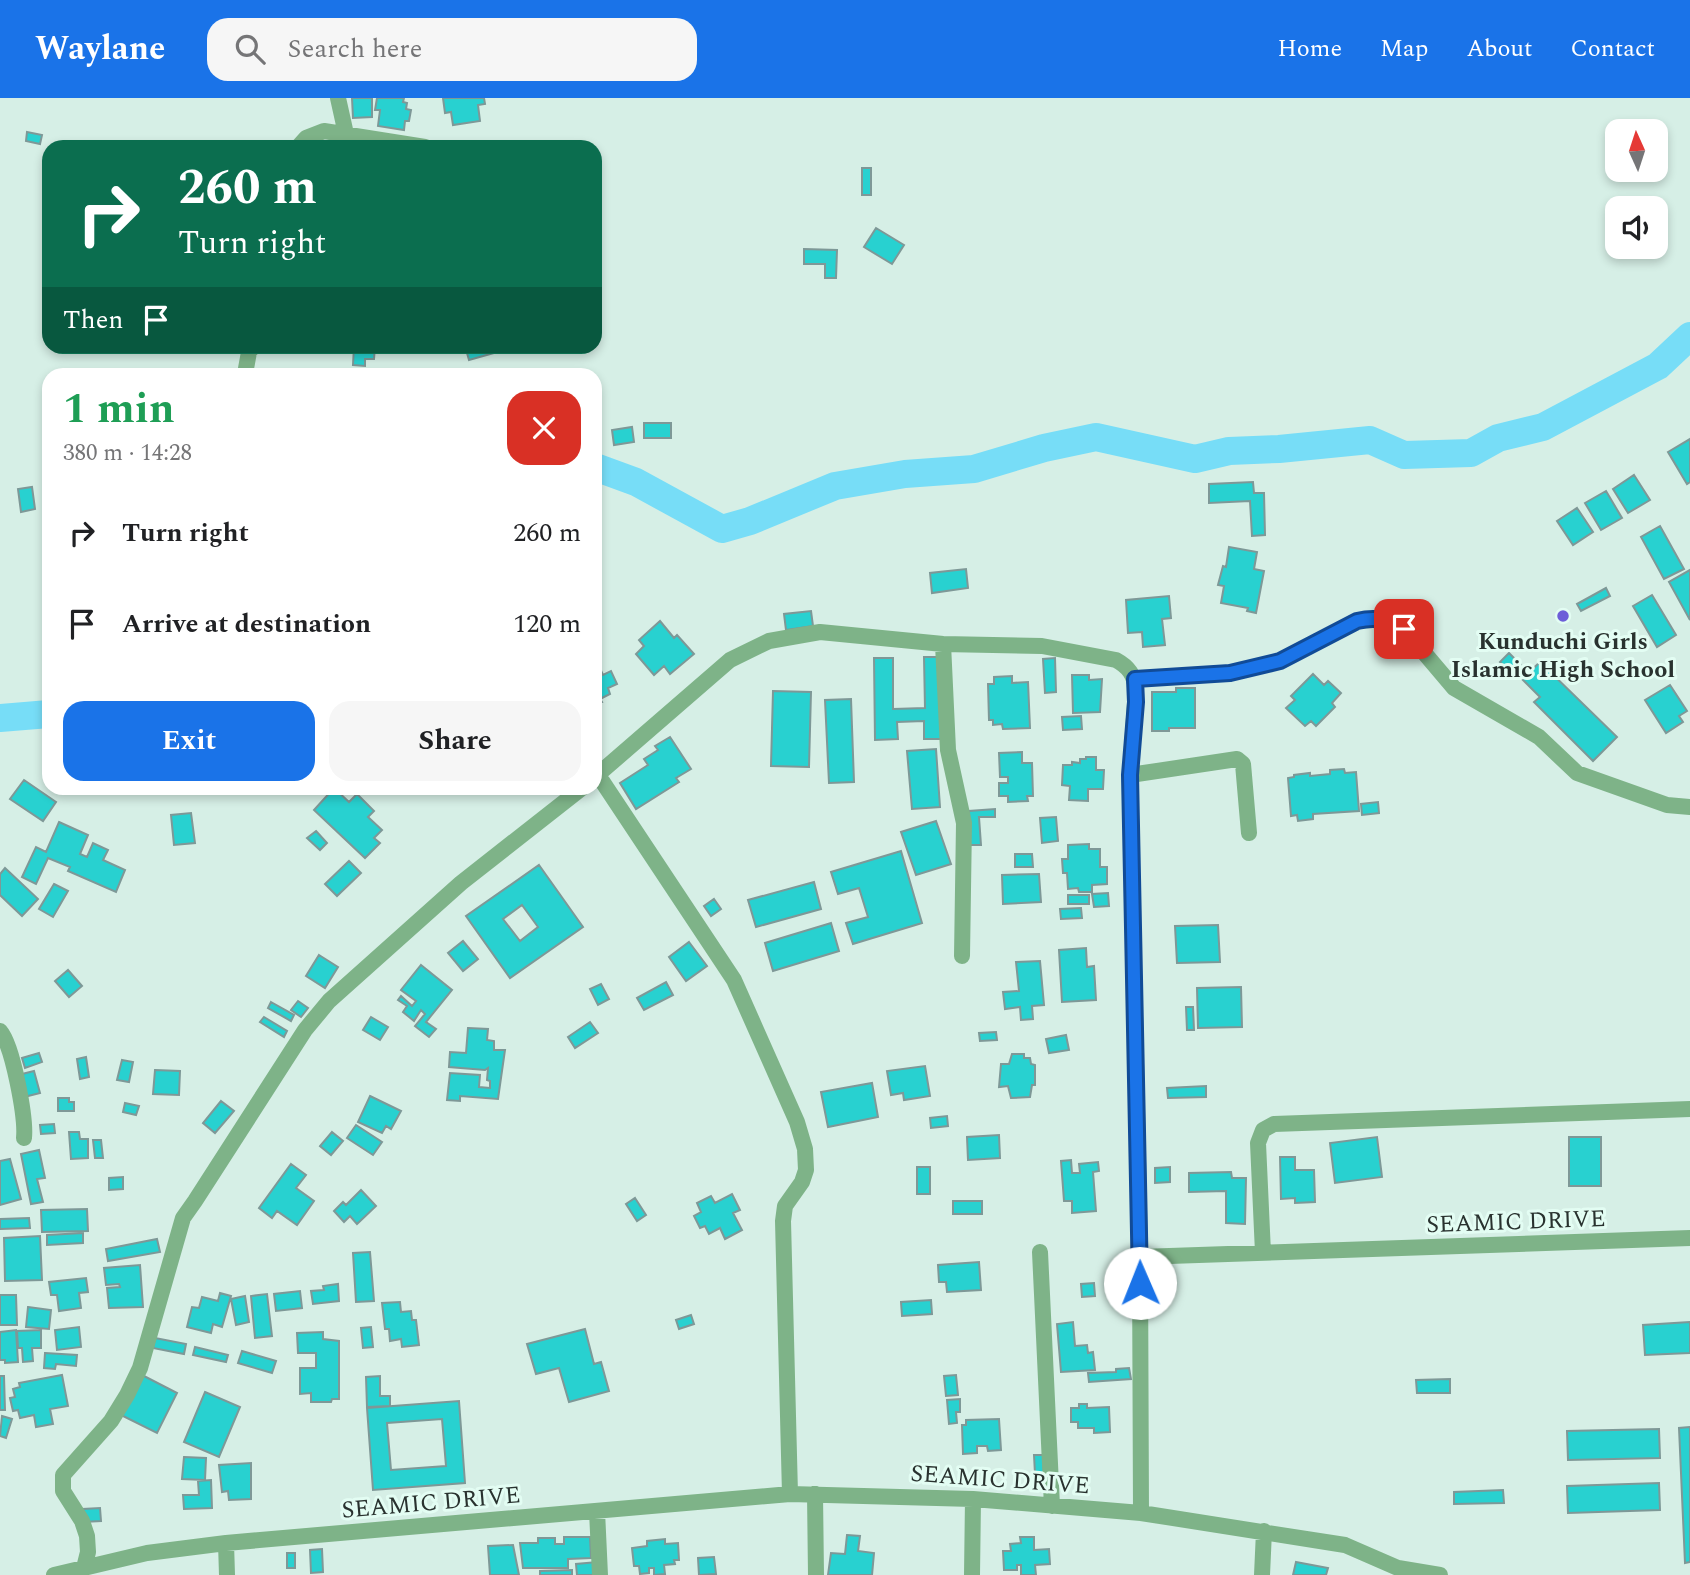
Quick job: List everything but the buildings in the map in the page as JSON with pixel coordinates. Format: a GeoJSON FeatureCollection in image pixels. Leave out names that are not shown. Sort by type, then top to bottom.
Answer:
{"type":"FeatureCollection","features":[{"type":"Feature","properties":{"kind":"street"},"geometry":{"type":"LineString","coordinates":[[338,98],[346,134]]}},
{"type":"Feature","properties":{"kind":"street"},"geometry":{"type":"LineString","coordinates":[[304,140],[314,133],[324,131],[382,140]]}},
{"type":"Feature","properties":{"kind":"street"},"geometry":{"type":"LineString","coordinates":[[1135,679],[1243,670],[1280,661],[1357,621],[1382,619],[1394,622],[1404,629],[1454,688],[1539,737],[1577,773],[1667,805],[1690,807]]}},
{"type":"Feature","properties":{"kind":"street"},"geometry":{"type":"LineString","coordinates":[[602,772],[730,660],[769,641],[820,632],[943,644],[1042,646],[1116,660],[1125,665],[1135,679],[1136,702],[1130,775],[1140,1257],[1141,1513]]}},
{"type":"Feature","properties":{"kind":"street"},"geometry":{"type":"LineString","coordinates":[[943,644],[948,750],[964,823],[962,956]]}},
{"type":"Feature","properties":{"kind":"street"},"geometry":{"type":"LineString","coordinates":[[1130,775],[1237,759],[1243,764],[1249,833]]}},
{"type":"Feature","properties":{"kind":"street"},"geometry":{"type":"LineString","coordinates":[[602,783],[734,980],[783,1089],[805,1149],[806,1170],[802,1182],[785,1206],[783,1221],[790,1494]]}},
{"type":"Feature","properties":{"kind":"street"},"geometry":{"type":"LineString","coordinates":[[84,1568],[88,1536],[82,1521],[62,1491],[63,1475],[111,1421],[136,1377],[183,1218],[305,1030],[329,1001],[461,883],[573,795]]}},
{"type":"Feature","properties":{"kind":"street"},"geometry":{"type":"LineString","coordinates":[[0,1031],[10,1052],[25,1125],[24,1138]]}},
{"type":"Feature","properties":{"kind":"street"},"geometry":{"type":"LineString","coordinates":[[1264,1254],[1258,1143],[1263,1130],[1274,1124],[1690,1109]]}},
{"type":"Feature","properties":{"kind":"street","name":"SEAMIC DRIVE"},"geometry":{"type":"LineString","coordinates":[[1140,1257],[1690,1238]]}},
{"type":"Feature","properties":{"kind":"street"},"geometry":{"type":"LineString","coordinates":[[1040,1252],[1052,1506]]}},
{"type":"Feature","properties":{"kind":"street","name":"SEAMIC DRIVE"},"geometry":{"type":"LineString","coordinates":[[54,1575],[147,1553],[226,1543],[719,1498],[790,1494],[973,1499],[1141,1513],[1345,1545],[1399,1572],[1440,1575]]}},
{"type":"Feature","properties":{"kind":"street"},"geometry":{"type":"LineString","coordinates":[[815,1494],[816,1575]]}},
{"type":"Feature","properties":{"kind":"street"},"geometry":{"type":"LineString","coordinates":[[972,1575],[973,1499]]}},
{"type":"Feature","properties":{"kind":"street"},"geometry":{"type":"LineString","coordinates":[[597,1511],[600,1575]]}},
{"type":"Feature","properties":{"kind":"street"},"geometry":{"type":"LineString","coordinates":[[1262,1575],[1264,1531]]}},
{"type":"Feature","properties":{"kind":"street"},"geometry":{"type":"LineString","coordinates":[[226,1543],[227,1575]]}},
{"type":"Feature","properties":{"kind":"waterway"},"geometry":{"type":"LineString","coordinates":[[602,470],[636,482],[722,529],[750,521],[835,486],[905,474],[974,469],[1044,448],[1096,437],[1195,459],[1229,451],[1370,440],[1404,455],[1471,453],[1498,438],[1543,427],[1658,366],[1690,336]]}},
{"type":"Feature","properties":{"kind":"waterway"},"geometry":{"type":"LineString","coordinates":[[0,718],[42,715]]}},
{"type":"Feature","properties":{"kind":"place","name":"Kunduchi Girls Islamic High School"},"geometry":{"type":"Point","coordinates":[1563,616]}},
{"type":"Feature","properties":{"kind":"route"},"geometry":{"type":"LineString","coordinates":[[1140,1283],[1130,775],[1136,702],[1135,679],[1230,673],[1280,661],[1357,621],[1369,618],[1394,622],[1404,629]]}}]}
